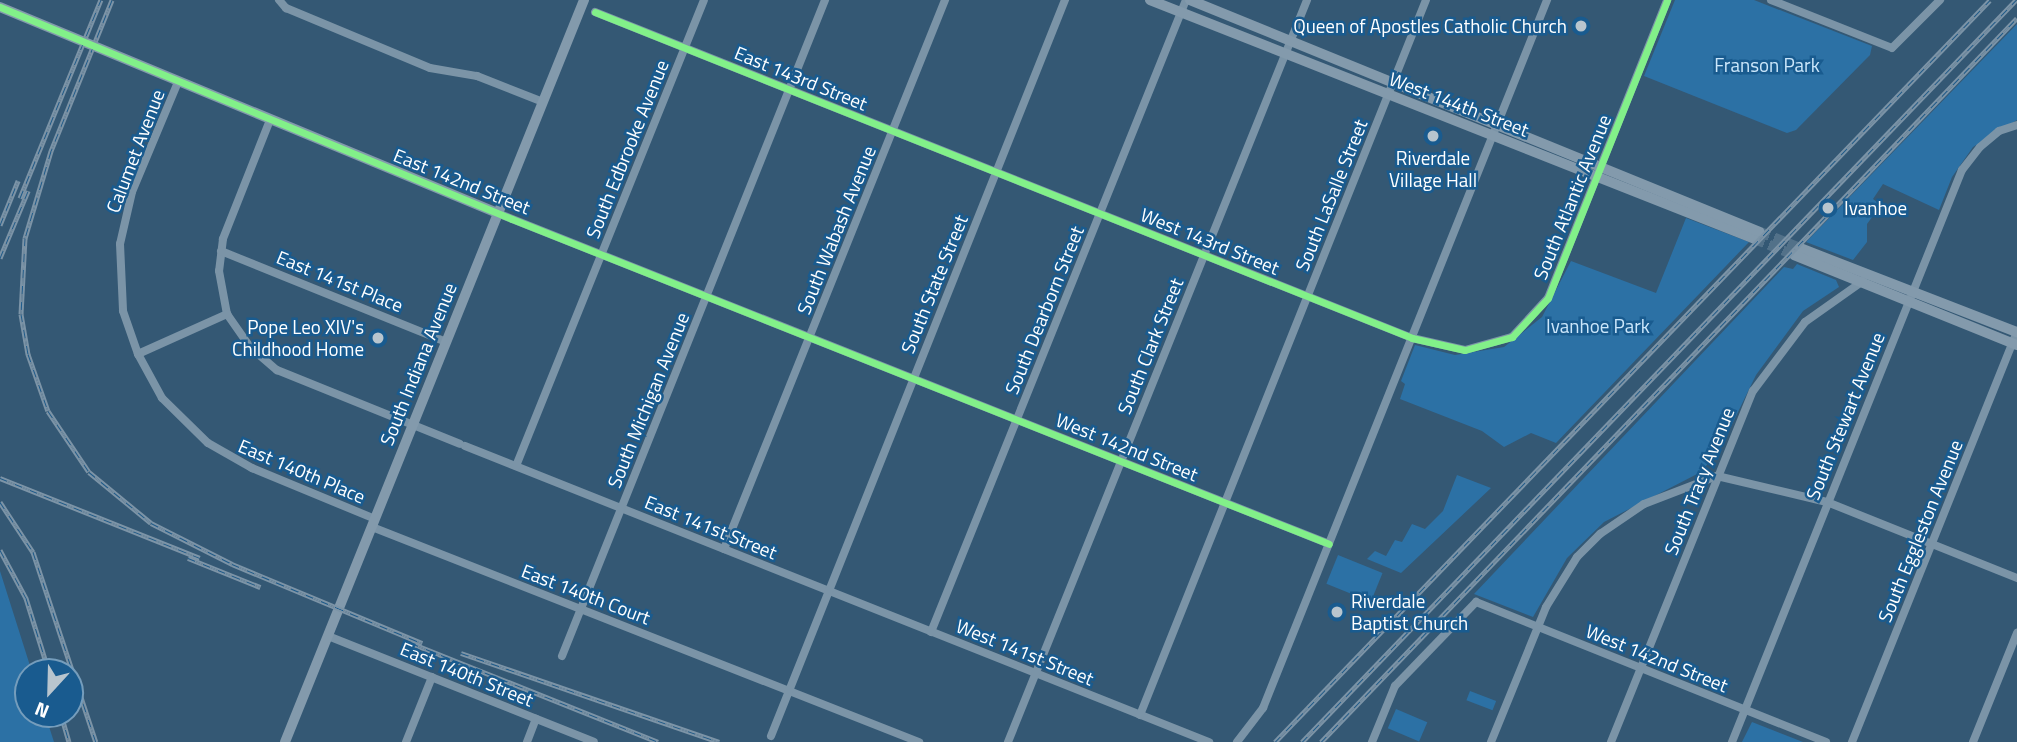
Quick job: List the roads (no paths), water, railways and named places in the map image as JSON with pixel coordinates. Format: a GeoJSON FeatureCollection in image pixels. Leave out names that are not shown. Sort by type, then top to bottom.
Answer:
{"type":"FeatureCollection","features":[{"type":"Feature","properties":{"kind":"street","name":"South Indiana Avenue"},"geometry":{"type":"LineString","coordinates":[[285,742],[584,0]]}},
{"type":"Feature","properties":{"kind":"street","name":"South Edbrooke Avenue"},"geometry":{"type":"LineString","coordinates":[[516,466],[704,0]]}},
{"type":"Feature","properties":{"kind":"street","name":"South Michigan Avenue"},"geometry":{"type":"LineString","coordinates":[[562,656],[825,0]]}},
{"type":"Feature","properties":{"kind":"street","name":"South Wabash Avenue"},"geometry":{"type":"LineString","coordinates":[[724,549],[945,0]]}},
{"type":"Feature","properties":{"kind":"street","name":"South State Street"},"geometry":{"type":"LineString","coordinates":[[771,736],[1065,0]]}},
{"type":"Feature","properties":{"kind":"street","name":"West 144th Street"},"geometry":{"type":"LineString","coordinates":[[1150,0],[1596,177],[1685,206]]}},
{"type":"Feature","properties":{"kind":"street","name":"West 144th Street"},"geometry":{"type":"LineString","coordinates":[[1188,0],[1601,164],[1685,206],[1757,236]]}},
{"type":"Feature","properties":{"kind":"street","name":"South Dearborn Street"},"geometry":{"type":"LineString","coordinates":[[932,632],[1188,0]]}},
{"type":"Feature","properties":{"kind":"street","name":"South Clark Street"},"geometry":{"type":"LineString","coordinates":[[1008,742],[1307,0]]}},
{"type":"Feature","properties":{"kind":"street","name":"South LaSalle Street"},"geometry":{"type":"LineString","coordinates":[[1140,715],[1426,0]]}},
{"type":"Feature","properties":{"kind":"street"},"geometry":{"type":"LineString","coordinates":[[1237,742],[1263,708],[1547,0]]}},
{"type":"Feature","properties":{"kind":"street","name":"South Atlantic Avenue"},"geometry":{"type":"LineString","coordinates":[[1412,338],[1465,350],[1498,344],[1524,327],[1548,298],[1667,0]]}},
{"type":"Feature","properties":{"kind":"street"},"geometry":{"type":"LineString","coordinates":[[1771,0],[1787,3],[1892,48],[1940,0]]}},
{"type":"Feature","properties":{"kind":"street"},"geometry":{"type":"LineString","coordinates":[[279,1],[430,68],[477,76],[542,102]]}},
{"type":"Feature","properties":{"kind":"street","name":"East 142nd Street"},"geometry":{"type":"LineString","coordinates":[[0,7],[497,213],[914,379]]}},
{"type":"Feature","properties":{"kind":"street","name":"East 143rd Street"},"geometry":{"type":"LineString","coordinates":[[595,12],[996,172]]}},
{"type":"Feature","properties":{"kind":"street","name":"Calumet Avenue"},"geometry":{"type":"LineString","coordinates":[[138,354],[123,310],[120,244],[132,192],[178,82]]}},
{"type":"Feature","properties":{"kind":"street"},"geometry":{"type":"LineString","coordinates":[[138,354],[227,314],[219,271],[221,251],[229,220],[270,120]]}},
{"type":"Feature","properties":{"kind":"street","name":"South Stewart Avenue"},"geometry":{"type":"LineString","coordinates":[[1732,742],[1962,170],[1979,146],[1999,131],[2017,125]]}},
{"type":"Feature","properties":{"kind":"street","name":"West 143rd Street"},"geometry":{"type":"LineString","coordinates":[[996,172],[1412,338]]}},
{"type":"Feature","properties":{"kind":"street","name":"East 141st Place"},"geometry":{"type":"LineString","coordinates":[[221,251],[446,342]]}},
{"type":"Feature","properties":{"kind":"street"},"geometry":{"type":"LineString","coordinates":[[2015,344],[1911,296],[1877,276],[1797,252],[1860,282],[1911,296],[2017,332]]}},
{"type":"Feature","properties":{"kind":"street","name":"South Tracy Avenue"},"geometry":{"type":"LineString","coordinates":[[1611,742],[1745,407],[1765,373],[1805,322],[1860,282],[1877,276]]}},
{"type":"Feature","properties":{"kind":"street","name":"East 141st Street"},"geometry":{"type":"LineString","coordinates":[[227,314],[249,346],[277,370],[829,591]]}},
{"type":"Feature","properties":{"kind":"street","name":"South Eggleston Avenue"},"geometry":{"type":"LineString","coordinates":[[1852,742],[2015,344],[2017,332]]}},
{"type":"Feature","properties":{"kind":"street","name":"East 140th Place"},"geometry":{"type":"LineString","coordinates":[[138,354],[162,398],[208,443],[252,468],[374,523]]}},
{"type":"Feature","properties":{"kind":"street","name":"West 142nd Street"},"geometry":{"type":"LineString","coordinates":[[914,379],[1329,544]]}},
{"type":"Feature","properties":{"kind":"street"},"geometry":{"type":"LineString","coordinates":[[1491,742],[1537,627],[1564,574],[1600,534],[1644,504],[1717,476],[1828,502],[2017,578]]}},
{"type":"Feature","properties":{"kind":"street","name":"East 140th Court"},"geometry":{"type":"LineString","coordinates":[[374,523],[425,548],[919,742]]}},
{"type":"Feature","properties":{"kind":"street","name":"West 141st Street"},"geometry":{"type":"LineString","coordinates":[[829,591],[1209,742]]}},
{"type":"Feature","properties":{"kind":"street","name":"West 142nd Street"},"geometry":{"type":"LineString","coordinates":[[1372,742],[1395,686],[1476,602],[1826,742]]}},
{"type":"Feature","properties":{"kind":"street"},"geometry":{"type":"LineString","coordinates":[[1973,742],[2017,633]]}},
{"type":"Feature","properties":{"kind":"street","name":"East 140th Street"},"geometry":{"type":"LineString","coordinates":[[328,636],[594,742]]}},
{"type":"Feature","properties":{"kind":"street"},"geometry":{"type":"LineString","coordinates":[[406,742],[432,677]]}},
{"type":"Feature","properties":{"kind":"street"},"geometry":{"type":"LineString","coordinates":[[527,742],[536,719]]}},
{"type":"Feature","properties":{"kind":"tunnel"},"geometry":{"type":"LineString","coordinates":[[1760,232],[1800,248]]}},
{"type":"Feature","properties":{"kind":"tunnel"},"geometry":{"type":"LineString","coordinates":[[1755,239],[1794,255]]}},
{"type":"Feature","properties":{"kind":"railway"},"geometry":{"type":"LineString","coordinates":[[20,198],[101,0]]}},
{"type":"Feature","properties":{"kind":"railway"},"geometry":{"type":"LineString","coordinates":[[112,0],[51,151],[25,238],[21,314],[28,354],[48,411],[89,472],[151,523],[232,564],[422,643]]}},
{"type":"Feature","properties":{"kind":"railway"},"geometry":{"type":"LineString","coordinates":[[1275,742],[1990,0]]}},
{"type":"Feature","properties":{"kind":"railway"},"geometry":{"type":"LineString","coordinates":[[1302,742],[2016,0]]}},
{"type":"Feature","properties":{"kind":"railway"},"geometry":{"type":"LineString","coordinates":[[1321,742],[2017,18]]}},
{"type":"Feature","properties":{"kind":"railway"},"geometry":{"type":"LineString","coordinates":[[0,225],[18,181]]}},
{"type":"Feature","properties":{"kind":"railway"},"geometry":{"type":"LineString","coordinates":[[0,258],[28,191]]}},
{"type":"Feature","properties":{"kind":"railway"},"geometry":{"type":"LineString","coordinates":[[0,478],[200,558]]}},
{"type":"Feature","properties":{"kind":"railway"},"geometry":{"type":"LineString","coordinates":[[0,502],[33,552],[96,742]]}},
{"type":"Feature","properties":{"kind":"railway"},"geometry":{"type":"LineString","coordinates":[[0,550],[26,598],[45,658]]}},
{"type":"Feature","properties":{"kind":"railway"},"geometry":{"type":"LineString","coordinates":[[188,558],[260,587]]}},
{"type":"Feature","properties":{"kind":"railway"},"geometry":{"type":"LineString","coordinates":[[411,643],[658,742]]}},
{"type":"Feature","properties":{"kind":"railway"},"geometry":{"type":"LineString","coordinates":[[461,653],[719,742]]}},
{"type":"Feature","properties":{"kind":"railway"},"geometry":{"type":"LineString","coordinates":[[65,728],[69,742]]}},
{"type":"Feature","properties":{"kind":"place","name":"Queen of Apostles Catholic Church"},"geometry":{"type":"Point","coordinates":[1581,26]}},
{"type":"Feature","properties":{"kind":"place","name":"Riverdale Village Hall"},"geometry":{"type":"Point","coordinates":[1433,136]}},
{"type":"Feature","properties":{"kind":"place","name":"Ivanhoe"},"geometry":{"type":"Point","coordinates":[1828,208]}},
{"type":"Feature","properties":{"kind":"place","name":"Pope Leo XIV's Childhood Home"},"geometry":{"type":"Point","coordinates":[378,338]}},
{"type":"Feature","properties":{"kind":"place","name":"Riverdale Baptist Church"},"geometry":{"type":"Point","coordinates":[1337,612]}},
{"type":"Feature","properties":{"kind":"park label","name":"Franson Park"},"geometry":{"type":"Point","coordinates":[1767,65]}},
{"type":"Feature","properties":{"kind":"park label","name":"Ivanhoe Park"},"geometry":{"type":"Point","coordinates":[1598,326]}}]}
